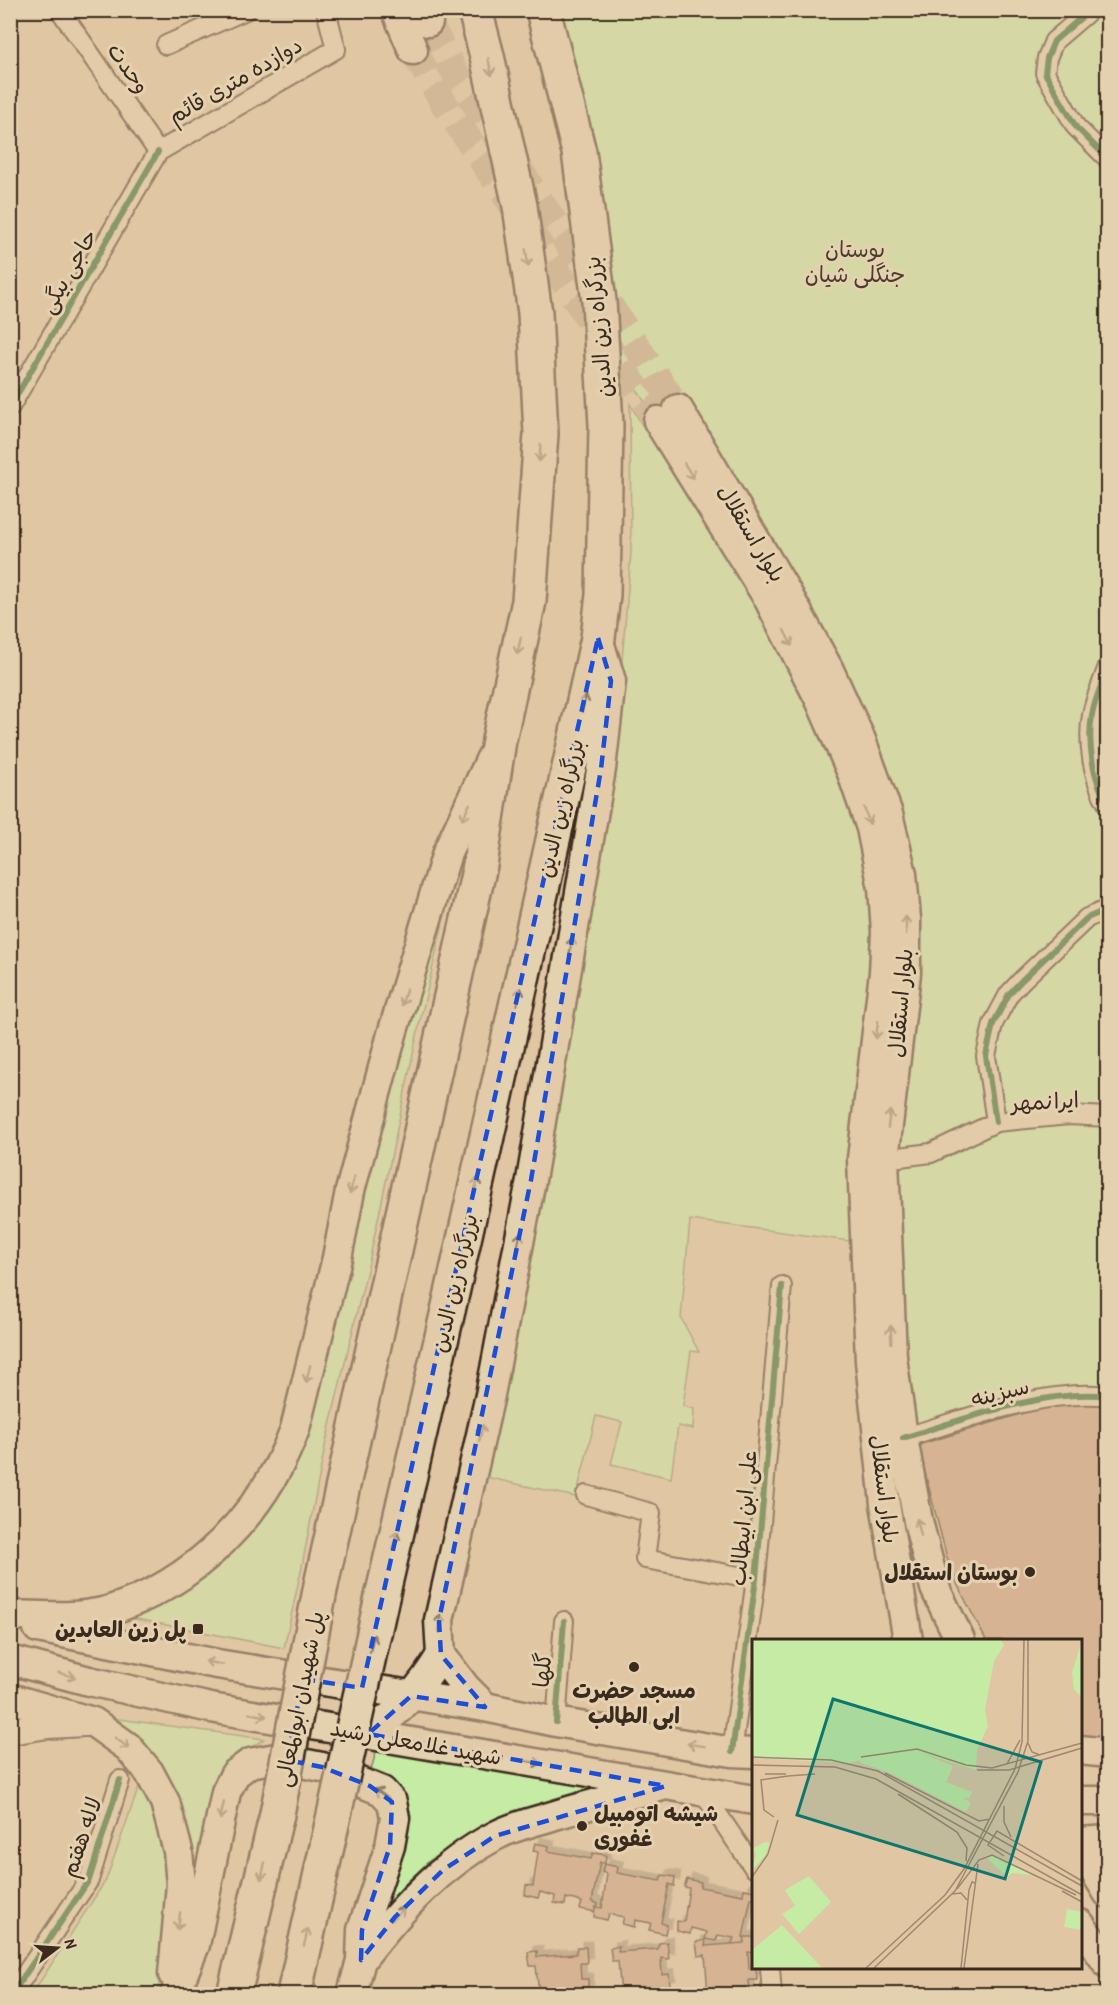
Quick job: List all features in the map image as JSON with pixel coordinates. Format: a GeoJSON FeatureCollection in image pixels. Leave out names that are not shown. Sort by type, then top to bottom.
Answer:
{"type":"FeatureCollection","features":[{"type":"Feature","properties":{"kind":"highway"},"geometry":{"type":"LineString","coordinates":[[475,10],[488,56],[520,206],[535,313],[541,434],[528,602],[499,740]]}},
{"type":"Feature","properties":{"kind":"highway","name":"بزرگراه زین الدین"},"geometry":{"type":"LineString","coordinates":[[294,1995],[598,638],[603,595],[606,425],[599,301],[579,152],[543,10]]}},
{"type":"Feature","properties":{"kind":"highway","name":"پل شهیدان ابوالمعالی"},"geometry":{"type":"LineString","coordinates":[[234,1995],[277,1814],[321,1585],[480,866],[499,740]]}},
{"type":"Feature","properties":{"kind":"main road"},"geometry":{"type":"LineString","coordinates":[[396,10],[413,50]]}},
{"type":"Feature","properties":{"kind":"main road","name":"بلوار استقلال"},"geometry":{"type":"LineString","coordinates":[[906,1639],[885,1504],[870,1361],[862,1159],[884,972],[886,932],[884,888],[871,828],[852,773],[820,700],[768,598],[668,415],[783,585],[829,670],[861,740],[888,814],[902,874],[906,919],[906,962],[885,1159],[892,1357],[903,1438],[918,1521],[934,1588],[959,1639]]}},
{"type":"Feature","properties":{"kind":"main road"},"geometry":{"type":"LineString","coordinates":[[485,1707],[465,1687],[441,1654],[439,1620],[490,1395],[529,1192],[601,769],[611,681],[598,638]]}},
{"type":"Feature","properties":{"kind":"main road"},"geometry":{"type":"LineString","coordinates":[[10,1615],[70,1616],[105,1611],[166,1586],[221,1543],[244,1520],[285,1456],[295,1429],[337,1258],[350,1191],[418,948],[447,853],[499,740]]}},
{"type":"Feature","properties":{"kind":"main road","name":"شهید غلامعلی رشید"},"geometry":{"type":"LineString","coordinates":[[10,1622],[217,1664],[485,1707],[556,1722],[743,1752]]}},
{"type":"Feature","properties":{"kind":"main road"},"geometry":{"type":"LineString","coordinates":[[368,1734],[393,1717],[427,1678],[441,1654]]}},
{"type":"Feature","properties":{"kind":"main road","name":"شهید غلامعلی رشید"},"geometry":{"type":"LineString","coordinates":[[10,1660],[89,1681],[211,1708],[752,1800]]}},
{"type":"Feature","properties":{"kind":"main road"},"geometry":{"type":"LineString","coordinates":[[10,1698],[93,1722],[128,1747],[149,1772],[165,1802],[172,1824],[182,1884],[174,1995]]}},
{"type":"Feature","properties":{"kind":"main road"},"geometry":{"type":"LineString","coordinates":[[10,1731],[48,1725],[93,1722]]}},
{"type":"Feature","properties":{"kind":"main road"},"geometry":{"type":"LineString","coordinates":[[1082,1750],[1107,1754]]}},
{"type":"Feature","properties":{"kind":"main road"},"geometry":{"type":"LineString","coordinates":[[174,1995],[195,1945],[226,1792],[236,1774],[250,1763],[276,1758],[322,1767],[382,1791],[392,1802],[395,1818],[390,1846],[362,1930],[361,1960],[352,1995]]}},
{"type":"Feature","properties":{"kind":"main road"},"geometry":{"type":"LineString","coordinates":[[361,1960],[394,1917],[443,1870],[495,1836],[518,1826],[587,1805],[666,1785]]}},
{"type":"Feature","properties":{"kind":"main road"},"geometry":{"type":"LineString","coordinates":[[1082,1801],[1107,1801]]}},
{"type":"Feature","properties":{"kind":"main road"},"geometry":{"type":"LineString","coordinates":[[1082,1842],[1107,1840]]}},
{"type":"Feature","properties":{"kind":"main road"},"geometry":{"type":"LineString","coordinates":[[1082,1849],[1107,1893]]}},
{"type":"Feature","properties":{"kind":"main road"},"geometry":{"type":"LineString","coordinates":[[1082,1927],[1107,1964]]}},
{"type":"Feature","properties":{"kind":"street","name":"وحدت"},"geometry":{"type":"LineString","coordinates":[[60,10],[158,152]]}},
{"type":"Feature","properties":{"kind":"street"},"geometry":{"type":"LineString","coordinates":[[166,45],[216,16],[246,10]]}},
{"type":"Feature","properties":{"kind":"street","name":"دوازده متری قائم"},"geometry":{"type":"LineString","coordinates":[[158,152],[336,49],[326,10]]}},
{"type":"Feature","properties":{"kind":"street"},"geometry":{"type":"LineString","coordinates":[[1090,10],[1054,41],[1047,58],[1046,73],[1076,127],[1107,159]]}},
{"type":"Feature","properties":{"kind":"street","name":"حاجی بیگی"},"geometry":{"type":"LineString","coordinates":[[10,407],[158,152]]}},
{"type":"Feature","properties":{"kind":"street"},"geometry":{"type":"LineString","coordinates":[[1107,666],[1092,714],[1090,742],[1094,767],[1107,805]]}},
{"type":"Feature","properties":{"kind":"street"},"geometry":{"type":"LineString","coordinates":[[996,1122],[986,1056],[993,1024],[1009,994],[1022,980],[1087,918],[1107,909]]}},
{"type":"Feature","properties":{"kind":"street","name":"ایرانمهر"},"geometry":{"type":"LineString","coordinates":[[885,1159],[931,1153],[996,1122],[1069,1115],[1107,1117]]}},
{"type":"Feature","properties":{"kind":"street","name":"علی ابن ابیطالب"},"geometry":{"type":"LineString","coordinates":[[743,1752],[782,1286]]}},
{"type":"Feature","properties":{"kind":"street","name":"سبزینه"},"geometry":{"type":"LineString","coordinates":[[903,1438],[1026,1401],[1092,1394],[1107,1396]]}},
{"type":"Feature","properties":{"kind":"street"},"geometry":{"type":"LineString","coordinates":[[586,1495],[651,1513],[645,1559],[756,1580]]}},
{"type":"Feature","properties":{"kind":"street","name":"گلها"},"geometry":{"type":"LineString","coordinates":[[556,1722],[564,1621]]}},
{"type":"Feature","properties":{"kind":"street","name":"لاله هفتم"},"geometry":{"type":"LineString","coordinates":[[12,1995],[89,1880],[120,1780]]}},
{"type":"Feature","properties":{"kind":"street"},"geometry":{"type":"LineString","coordinates":[[702,1791],[752,1866]]}},
{"type":"Feature","properties":{"kind":"street"},"geometry":{"type":"LineString","coordinates":[[771,1969],[772,1995]]}},
{"type":"Feature","properties":{"kind":"highlighted area"},"geometry":{"type":"Polygon","coordinates":[[[598,638],[611,681],[601,769],[531,1180],[439,1620],[441,1655],[485,1707],[411,1696],[368,1734],[666,1786],[495,1836],[443,1870],[395,1917],[361,1960],[362,1930],[390,1846],[392,1802],[370,1786],[322,1767],[287,1760],[303,1679],[362,1688],[598,638]]]}},
{"type":"Feature","properties":{"kind":"green space","name":"بوستان جنگلی شیان"},"geometry":{"type":"Polygon","coordinates":[[[532,11],[1107,11],[1107,1415],[1058,1408],[1003,1411],[880,1453],[888,972],[856,810],[875,917],[871,991],[852,1123],[850,1241],[690,1220],[681,1318],[699,1352],[691,1351],[683,1406],[694,1409],[693,1429],[678,1426],[671,1478],[611,1464],[622,1422],[596,1416],[576,1497],[481,1476],[618,708],[631,553],[630,404],[642,425],[657,421],[598,329],[579,189],[532,11]]]}},
{"type":"Feature","properties":{"kind":"green space"},"geometry":{"type":"Polygon","coordinates":[[[459,854],[420,1021],[369,1262],[325,1446],[284,1648],[116,1615],[266,1503],[381,1101],[459,854]]]}},
{"type":"Feature","properties":{"kind":"green space"},"geometry":{"type":"Polygon","coordinates":[[[104,1717],[264,1739],[235,1758],[191,1909],[188,1858],[104,1717]]]}},
{"type":"Feature","properties":{"kind":"green space"},"geometry":{"type":"Polygon","coordinates":[[[377,1748],[612,1790],[492,1822],[464,1837],[429,1861],[403,1886],[375,1919],[394,1789],[371,1770],[377,1748]]]}},
{"type":"Feature","properties":{"kind":"green space"},"geometry":{"type":"Polygon","coordinates":[[[142,1778],[156,1803],[170,1871],[168,1932],[157,1994],[32,1994],[106,1880],[142,1778]]]}},
{"type":"Feature","properties":{"kind":"building","name":"بوستان استقلال"},"geometry":{"type":"Polygon","coordinates":[[[1070,1399],[1108,1404],[1108,1742],[1082,1738],[1082,1639],[985,1639],[958,1586],[947,1558],[918,1445],[1070,1399]]]}},
{"type":"Feature","properties":{"kind":"building"},"geometry":{"type":"Polygon","coordinates":[[[535,1843],[549,1846],[548,1851],[591,1859],[593,1853],[606,1855],[605,1864],[600,1862],[592,1901],[598,1904],[596,1912],[580,1909],[582,1902],[566,1898],[565,1905],[554,1903],[555,1896],[540,1892],[538,1898],[525,1895],[526,1885],[533,1886],[538,1852],[533,1851],[535,1843]]]}},
{"type":"Feature","properties":{"kind":"building"},"geometry":{"type":"Polygon","coordinates":[[[604,1864],[618,1867],[617,1873],[660,1881],[662,1875],[675,1877],[674,1886],[669,1884],[661,1923],[667,1925],[665,1934],[649,1930],[651,1923],[635,1920],[634,1927],[622,1924],[624,1917],[609,1914],[607,1920],[594,1917],[595,1907],[602,1908],[607,1874],[602,1872],[604,1864]]]}},
{"type":"Feature","properties":{"kind":"building"},"geometry":{"type":"Polygon","coordinates":[[[687,1879],[701,1882],[700,1887],[743,1895],[744,1889],[752,1891],[743,1937],[749,1940],[747,1948],[731,1945],[734,1938],[718,1935],[716,1941],[705,1939],[707,1932],[691,1928],[690,1934],[677,1931],[677,1921],[684,1922],[689,1888],[684,1887],[687,1879]]]}},
{"type":"Feature","properties":{"kind":"building"},"geometry":{"type":"Polygon","coordinates":[[[745,1937],[752,1937],[752,1953],[748,1952],[749,1969],[756,1969],[757,1980],[749,1980],[750,1994],[708,1994],[705,1955],[698,1956],[696,1942],[706,1940],[705,1946],[744,1943],[745,1937]]]}},
{"type":"Feature","properties":{"kind":"building"},"geometry":{"type":"Polygon","coordinates":[[[667,1942],[669,1959],[661,1958],[662,1975],[669,1974],[670,1986],[663,1986],[663,1994],[621,1994],[618,1961],[612,1961],[610,1948],[619,1946],[618,1952],[658,1949],[659,1943],[667,1942]]]}},
{"type":"Feature","properties":{"kind":"building"},"geometry":{"type":"Polygon","coordinates":[[[577,1947],[586,1947],[587,1963],[580,1963],[581,1979],[588,1979],[588,1990],[581,1991],[581,1994],[539,1994],[536,1966],[530,1966],[528,1952],[537,1951],[537,1957],[576,1954],[577,1947]]]}},
{"type":"Feature","properties":{"kind":"tunnel"},"geometry":{"type":"LineString","coordinates":[[428,22],[455,73],[678,409]]}},
{"type":"Feature","properties":{"kind":"tunnel"},"geometry":{"type":"LineString","coordinates":[[413,50],[445,105],[658,421]]}},
{"type":"Feature","properties":{"kind":"cycle path"},"geometry":{"type":"LineString","coordinates":[[1090,10],[1054,41],[1047,58],[1045,73],[1076,127],[1108,159]]}},
{"type":"Feature","properties":{"kind":"cycle path"},"geometry":{"type":"LineString","coordinates":[[10,407],[158,152]]}},
{"type":"Feature","properties":{"kind":"cycle path"},"geometry":{"type":"LineString","coordinates":[[1108,666],[1093,709],[1090,738],[1095,773],[1108,805]]}},
{"type":"Feature","properties":{"kind":"cycle path"},"geometry":{"type":"LineString","coordinates":[[996,1122],[986,1056],[993,1024],[1009,994],[1022,980],[1087,918],[1108,909]]}},
{"type":"Feature","properties":{"kind":"cycle path"},"geometry":{"type":"LineString","coordinates":[[732,1752],[756,1579],[782,1286]]}},
{"type":"Feature","properties":{"kind":"cycle path"},"geometry":{"type":"LineString","coordinates":[[903,1438],[1031,1401],[1084,1395],[1108,1396]]}},
{"type":"Feature","properties":{"kind":"cycle path"},"geometry":{"type":"LineString","coordinates":[[556,1722],[564,1621]]}},
{"type":"Feature","properties":{"kind":"cycle path"},"geometry":{"type":"LineString","coordinates":[[12,1994],[89,1880],[120,1780]]}},
{"type":"Feature","properties":{"kind":"place","name":"بوستان استقلال"},"geometry":{"type":"Point","coordinates":[1030,1572]}},
{"type":"Feature","properties":{"kind":"place","name":"پل زین العابدین"},"geometry":{"type":"Point","coordinates":[198,1629]}},
{"type":"Feature","properties":{"kind":"place","name":"مسجد حضرت ابی الطالب"},"geometry":{"type":"Point","coordinates":[634,1667]}},
{"type":"Feature","properties":{"kind":"place","name":"شیشه اتومبیل غفوری"},"geometry":{"type":"Point","coordinates":[582,1826]}}]}
